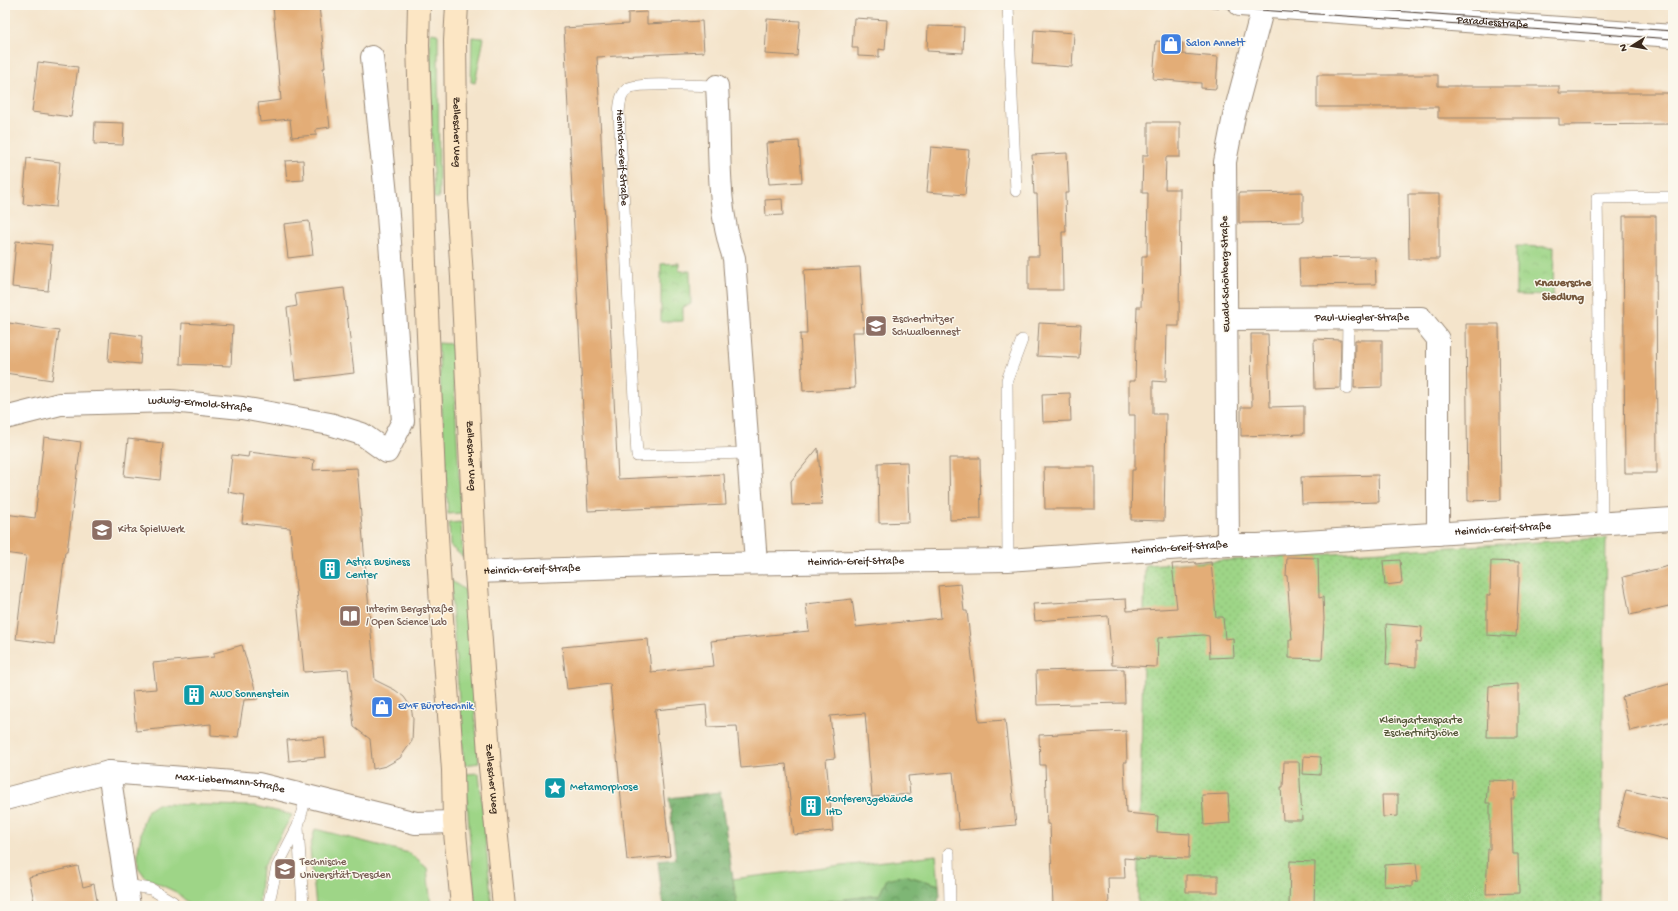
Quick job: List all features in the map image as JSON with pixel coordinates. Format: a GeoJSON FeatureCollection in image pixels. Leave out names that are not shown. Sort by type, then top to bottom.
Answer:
{"type":"FeatureCollection","features":[{"type":"Feature","properties":{"kind":"main road"},"geometry":{"type":"LineString","coordinates":[[419,5],[418,45],[434,486],[453,770],[454,822],[462,906]]}},
{"type":"Feature","properties":{"kind":"main road","name":"Zellescher Weg"},"geometry":{"type":"LineString","coordinates":[[457,5],[455,41],[456,200],[462,277],[476,572],[490,767],[504,906]]}},
{"type":"Feature","properties":{"kind":"street","name":"Paradiesstraße"},"geometry":{"type":"LineString","coordinates":[[1240,5],[1673,36]]}},
{"type":"Feature","properties":{"kind":"street","name":"Ewald-Schönberg-Straße"},"geometry":{"type":"LineString","coordinates":[[1228,545],[1225,162],[1234,116],[1263,7]]}},
{"type":"Feature","properties":{"kind":"street","name":"Ludwig-Ermold-Straße"},"geometry":{"type":"LineString","coordinates":[[5,418],[60,404],[171,401],[242,408],[330,424],[362,434],[387,452],[403,421],[389,223],[372,57]]}},
{"type":"Feature","properties":{"kind":"street","name":"Heinrich-Greif-Straße"},"geometry":{"type":"LineString","coordinates":[[717,86],[722,211],[728,240],[734,258],[756,563]]}},
{"type":"Feature","properties":{"kind":"street","name":"Paul-Wiegler-Straße"},"geometry":{"type":"LineString","coordinates":[[1226,319],[1421,318],[1438,339],[1438,534]]}},
{"type":"Feature","properties":{"kind":"street","name":"Heinrich-Greif-Straße"},"geometry":{"type":"LineString","coordinates":[[476,572],[756,563],[1008,560],[1228,545],[1258,545],[1673,519]]}},
{"type":"Feature","properties":{"kind":"street","name":"Max-Liebermann-Straße"},"geometry":{"type":"LineString","coordinates":[[5,799],[109,772],[258,784],[416,823],[454,822]]}},
{"type":"Feature","properties":{"kind":"street"},"geometry":{"type":"LineString","coordinates":[[109,772],[127,895]]}},
{"type":"Feature","properties":{"kind":"lane"},"geometry":{"type":"LineString","coordinates":[[1008,5],[1016,191]]}},
{"type":"Feature","properties":{"kind":"lane","name":"Heinrich-Greif-Straße"},"geometry":{"type":"LineString","coordinates":[[717,86],[642,85],[629,88],[621,98],[620,113],[631,307],[637,456],[748,453]]}},
{"type":"Feature","properties":{"kind":"lane"},"geometry":{"type":"LineString","coordinates":[[1602,524],[1597,198],[1673,197]]}},
{"type":"Feature","properties":{"kind":"lane"},"geometry":{"type":"LineString","coordinates":[[1347,389],[1348,318]]}},
{"type":"Feature","properties":{"kind":"lane"},"geometry":{"type":"LineString","coordinates":[[1008,560],[1007,380],[1022,340]]}},
{"type":"Feature","properties":{"kind":"lane"},"geometry":{"type":"LineString","coordinates":[[268,906],[277,866],[298,826],[306,797]]}},
{"type":"Feature","properties":{"kind":"lane"},"geometry":{"type":"LineString","coordinates":[[298,826],[304,906]]}},
{"type":"Feature","properties":{"kind":"lane"},"geometry":{"type":"LineString","coordinates":[[949,853],[950,906]]}},
{"type":"Feature","properties":{"kind":"lane"},"geometry":{"type":"LineString","coordinates":[[127,895],[151,889],[173,902],[174,906]]}},
{"type":"Feature","properties":{"kind":"green space"},"geometry":{"type":"Polygon","coordinates":[[[431,33],[438,35],[439,198],[434,198],[430,91],[431,33]]]}},
{"type":"Feature","properties":{"kind":"green space"},"geometry":{"type":"Polygon","coordinates":[[[472,37],[484,38],[475,83],[471,82],[472,37]]]}},
{"type":"Feature","properties":{"kind":"green space"},"geometry":{"type":"Polygon","coordinates":[[[1516,246],[1554,247],[1553,296],[1516,295],[1516,246]]]}},
{"type":"Feature","properties":{"kind":"green space"},"geometry":{"type":"Polygon","coordinates":[[[679,263],[679,271],[690,271],[691,304],[683,307],[683,321],[661,322],[661,264],[679,263]]]}},
{"type":"Feature","properties":{"kind":"green space"},"geometry":{"type":"Polygon","coordinates":[[[438,343],[452,344],[461,513],[448,514],[438,343]]]}},
{"type":"Feature","properties":{"kind":"green space"},"geometry":{"type":"Polygon","coordinates":[[[461,522],[463,557],[450,546],[449,523],[461,522]]]}},
{"type":"Feature","properties":{"kind":"green space","name":"Kleingartensparte Zschertnitzhöhe"},"geometry":{"type":"Polygon","coordinates":[[[1606,538],[1600,906],[1138,906],[1145,565],[1606,538]]]}},
{"type":"Feature","properties":{"kind":"green space"},"geometry":{"type":"Polygon","coordinates":[[[450,580],[465,590],[479,763],[464,765],[450,580]]]}},
{"type":"Feature","properties":{"kind":"green space"},"geometry":{"type":"Polygon","coordinates":[[[479,773],[492,906],[475,906],[465,774],[479,773]]]}},
{"type":"Feature","properties":{"kind":"green space"},"geometry":{"type":"Polygon","coordinates":[[[720,792],[737,906],[663,906],[658,861],[676,859],[669,798],[720,792]]]}},
{"type":"Feature","properties":{"kind":"green space"},"geometry":{"type":"Polygon","coordinates":[[[157,804],[256,806],[292,815],[262,868],[259,906],[192,906],[176,892],[146,878],[138,867],[138,851],[143,822],[148,810],[157,804]]]}},
{"type":"Feature","properties":{"kind":"green space"},"geometry":{"type":"Polygon","coordinates":[[[315,829],[409,853],[427,868],[431,906],[316,906],[310,849],[315,829]]]}},
{"type":"Feature","properties":{"kind":"green space"},"geometry":{"type":"Polygon","coordinates":[[[936,855],[939,885],[914,878],[887,879],[880,895],[788,906],[737,906],[732,879],[936,855]]]}},
{"type":"Feature","properties":{"kind":"green space"},"geometry":{"type":"Polygon","coordinates":[[[904,875],[939,885],[940,896],[936,906],[788,906],[879,895],[887,879],[904,875]]]}},
{"type":"Feature","properties":{"kind":"building"},"geometry":{"type":"Polygon","coordinates":[[[273,5],[319,5],[325,68],[323,68],[330,127],[316,129],[316,135],[292,137],[290,119],[260,122],[258,103],[281,100],[273,5]]]}},
{"type":"Feature","properties":{"kind":"building"},"geometry":{"type":"Polygon","coordinates":[[[647,12],[647,24],[702,21],[704,52],[597,57],[618,479],[724,474],[726,505],[588,511],[564,28],[628,24],[628,13],[647,12]]]}},
{"type":"Feature","properties":{"kind":"building"},"geometry":{"type":"Polygon","coordinates":[[[854,18],[887,20],[885,50],[879,49],[879,57],[858,56],[858,48],[852,48],[854,18]]]}},
{"type":"Feature","properties":{"kind":"building"},"geometry":{"type":"Polygon","coordinates":[[[767,19],[800,21],[797,56],[765,54],[767,19]]]}},
{"type":"Feature","properties":{"kind":"building"},"geometry":{"type":"Polygon","coordinates":[[[928,26],[964,27],[963,53],[927,51],[928,26]]]}},
{"type":"Feature","properties":{"kind":"building"},"geometry":{"type":"Polygon","coordinates":[[[1034,30],[1074,33],[1072,67],[1032,64],[1034,30]]]}},
{"type":"Feature","properties":{"kind":"building"},"geometry":{"type":"Polygon","coordinates":[[[1156,41],[1183,43],[1182,54],[1218,57],[1216,89],[1201,88],[1201,83],[1153,79],[1156,41]]]}},
{"type":"Feature","properties":{"kind":"building"},"geometry":{"type":"Polygon","coordinates":[[[38,62],[78,67],[71,117],[32,112],[38,62]]]}},
{"type":"Feature","properties":{"kind":"building"},"geometry":{"type":"Polygon","coordinates":[[[1317,75],[1438,75],[1438,86],[1559,86],[1559,93],[1673,93],[1673,124],[1559,125],[1559,118],[1438,118],[1438,107],[1317,107],[1317,75]]]}},
{"type":"Feature","properties":{"kind":"building"},"geometry":{"type":"Polygon","coordinates":[[[95,122],[124,123],[123,145],[94,144],[95,122]]]}},
{"type":"Feature","properties":{"kind":"building"},"geometry":{"type":"Polygon","coordinates":[[[1148,122],[1180,122],[1180,157],[1166,157],[1165,189],[1180,189],[1179,326],[1167,326],[1166,382],[1153,381],[1153,414],[1166,414],[1164,521],[1131,520],[1132,470],[1135,470],[1135,415],[1129,415],[1129,381],[1135,381],[1137,307],[1141,307],[1142,256],[1147,256],[1148,193],[1142,193],[1143,155],[1148,155],[1148,122]]]}},
{"type":"Feature","properties":{"kind":"building"},"geometry":{"type":"Polygon","coordinates":[[[799,141],[802,182],[769,184],[766,143],[799,141]]]}},
{"type":"Feature","properties":{"kind":"building"},"geometry":{"type":"Polygon","coordinates":[[[931,147],[969,150],[965,195],[927,192],[931,147]]]}},
{"type":"Feature","properties":{"kind":"building"},"geometry":{"type":"Polygon","coordinates":[[[1067,153],[1069,193],[1065,193],[1066,232],[1062,232],[1063,290],[1028,290],[1028,256],[1039,256],[1037,194],[1034,194],[1032,155],[1067,153]]]}},
{"type":"Feature","properties":{"kind":"building"},"geometry":{"type":"Polygon","coordinates":[[[27,158],[60,162],[56,207],[23,204],[27,158]]]}},
{"type":"Feature","properties":{"kind":"building"},"geometry":{"type":"Polygon","coordinates":[[[303,160],[304,180],[287,181],[285,161],[303,160]]]}},
{"type":"Feature","properties":{"kind":"building"},"geometry":{"type":"Polygon","coordinates":[[[1303,192],[1303,222],[1239,223],[1239,193],[1303,192]]]}},
{"type":"Feature","properties":{"kind":"building"},"geometry":{"type":"Polygon","coordinates":[[[1408,194],[1439,194],[1439,259],[1409,259],[1408,194]]]}},
{"type":"Feature","properties":{"kind":"building"},"geometry":{"type":"Polygon","coordinates":[[[782,199],[783,215],[766,216],[765,200],[782,199]]]}},
{"type":"Feature","properties":{"kind":"building"},"geometry":{"type":"Polygon","coordinates":[[[1623,216],[1656,216],[1657,473],[1625,473],[1623,216]]]}},
{"type":"Feature","properties":{"kind":"building"},"geometry":{"type":"Polygon","coordinates":[[[309,221],[313,255],[288,258],[284,224],[309,221]]]}},
{"type":"Feature","properties":{"kind":"building"},"geometry":{"type":"Polygon","coordinates":[[[16,241],[52,245],[48,291],[12,287],[16,241]]]}},
{"type":"Feature","properties":{"kind":"building"},"geometry":{"type":"Polygon","coordinates":[[[1375,257],[1376,284],[1300,285],[1299,258],[1375,257]]]}},
{"type":"Feature","properties":{"kind":"building"},"geometry":{"type":"Polygon","coordinates":[[[860,267],[864,332],[852,332],[855,388],[803,391],[800,334],[807,334],[804,270],[860,267]]]}},
{"type":"Feature","properties":{"kind":"building"},"geometry":{"type":"Polygon","coordinates":[[[344,288],[354,373],[295,380],[287,308],[297,306],[295,294],[344,288]]]}},
{"type":"Feature","properties":{"kind":"building"},"geometry":{"type":"Polygon","coordinates":[[[9,323],[59,331],[52,380],[5,373],[5,348],[9,323]]]}},
{"type":"Feature","properties":{"kind":"building"},"geometry":{"type":"Polygon","coordinates":[[[182,323],[233,326],[231,366],[180,364],[182,323]]]}},
{"type":"Feature","properties":{"kind":"building"},"geometry":{"type":"Polygon","coordinates":[[[1039,323],[1081,325],[1079,358],[1037,356],[1039,323]]]}},
{"type":"Feature","properties":{"kind":"building"},"geometry":{"type":"Polygon","coordinates":[[[1466,324],[1499,324],[1501,500],[1468,501],[1466,324]]]}},
{"type":"Feature","properties":{"kind":"building"},"geometry":{"type":"Polygon","coordinates":[[[110,332],[142,336],[140,364],[108,361],[110,332]]]}},
{"type":"Feature","properties":{"kind":"building"},"geometry":{"type":"Polygon","coordinates":[[[1251,334],[1268,334],[1270,407],[1304,406],[1304,434],[1241,436],[1241,407],[1252,407],[1251,334]]]}},
{"type":"Feature","properties":{"kind":"building"},"geometry":{"type":"Polygon","coordinates":[[[1314,339],[1341,340],[1340,388],[1315,389],[1314,339]]]}},
{"type":"Feature","properties":{"kind":"building"},"geometry":{"type":"Polygon","coordinates":[[[1355,340],[1382,340],[1382,387],[1354,388],[1355,340]]]}},
{"type":"Feature","properties":{"kind":"building"},"geometry":{"type":"Polygon","coordinates":[[[1070,393],[1071,421],[1043,422],[1042,394],[1070,393]]]}},
{"type":"Feature","properties":{"kind":"building"},"geometry":{"type":"Polygon","coordinates":[[[44,437],[81,442],[67,552],[65,552],[54,644],[16,639],[26,556],[5,553],[5,514],[35,518],[44,437]]]}},
{"type":"Feature","properties":{"kind":"building"},"geometry":{"type":"Polygon","coordinates":[[[128,439],[163,443],[160,480],[124,476],[128,439]]]}},
{"type":"Feature","properties":{"kind":"building"},"geometry":{"type":"Polygon","coordinates":[[[818,448],[822,504],[792,505],[791,481],[818,448]]]}},
{"type":"Feature","properties":{"kind":"building","name":"Astra Business Center"},"geometry":{"type":"Polygon","coordinates":[[[249,452],[314,460],[313,470],[357,468],[375,680],[395,690],[404,697],[411,707],[413,719],[412,741],[400,758],[386,766],[373,769],[370,739],[354,727],[348,669],[304,672],[290,528],[242,523],[245,495],[228,492],[232,455],[248,457],[249,452]]]}},
{"type":"Feature","properties":{"kind":"building"},"geometry":{"type":"Polygon","coordinates":[[[949,458],[980,458],[981,519],[950,520],[949,458]]]}},
{"type":"Feature","properties":{"kind":"building"},"geometry":{"type":"Polygon","coordinates":[[[907,462],[909,522],[879,523],[878,463],[907,462]]]}},
{"type":"Feature","properties":{"kind":"building"},"geometry":{"type":"Polygon","coordinates":[[[1044,467],[1095,467],[1095,509],[1045,509],[1044,467]]]}},
{"type":"Feature","properties":{"kind":"building"},"geometry":{"type":"Polygon","coordinates":[[[1378,475],[1379,502],[1302,504],[1301,477],[1378,475]]]}},
{"type":"Feature","properties":{"kind":"building"},"geometry":{"type":"Polygon","coordinates":[[[1287,557],[1318,558],[1319,598],[1323,597],[1324,619],[1322,659],[1289,658],[1289,640],[1292,640],[1286,576],[1287,557]]]}},
{"type":"Feature","properties":{"kind":"building"},"geometry":{"type":"Polygon","coordinates":[[[1400,560],[1402,583],[1385,585],[1383,561],[1400,560]]]}},
{"type":"Feature","properties":{"kind":"building"},"geometry":{"type":"Polygon","coordinates":[[[1491,561],[1519,562],[1516,637],[1487,635],[1487,595],[1490,595],[1491,561]]]}},
{"type":"Feature","properties":{"kind":"building"},"geometry":{"type":"Polygon","coordinates":[[[1195,562],[1196,564],[1211,562],[1216,617],[1223,617],[1225,639],[1233,638],[1234,657],[1210,658],[1209,636],[1203,635],[1158,638],[1157,667],[1112,665],[1108,616],[1035,621],[1033,604],[1126,599],[1127,611],[1177,608],[1172,564],[1195,562]]]}},
{"type":"Feature","properties":{"kind":"building"},"geometry":{"type":"Polygon","coordinates":[[[1673,565],[1673,605],[1630,615],[1623,577],[1673,565]]]}},
{"type":"Feature","properties":{"kind":"building"},"geometry":{"type":"Polygon","coordinates":[[[961,584],[964,611],[967,611],[979,722],[1005,720],[1016,825],[959,830],[953,772],[908,776],[910,794],[872,797],[865,713],[830,716],[835,758],[826,759],[833,831],[794,835],[786,764],[741,768],[737,726],[708,727],[706,705],[655,710],[670,856],[627,860],[610,684],[567,689],[562,647],[648,639],[651,672],[714,666],[711,641],[809,631],[806,604],[852,599],[856,627],[941,618],[938,586],[961,584]]]}},
{"type":"Feature","properties":{"kind":"building"},"geometry":{"type":"Polygon","coordinates":[[[1386,624],[1422,627],[1421,643],[1416,642],[1416,667],[1386,664],[1386,624]]]}},
{"type":"Feature","properties":{"kind":"building","name":"AWO Sonnenstein"},"geometry":{"type":"Polygon","coordinates":[[[242,645],[258,699],[244,700],[238,737],[211,735],[211,724],[136,731],[132,691],[156,689],[153,663],[214,657],[214,653],[242,645]]]}},
{"type":"Feature","properties":{"kind":"building"},"geometry":{"type":"Polygon","coordinates":[[[1124,669],[1125,703],[1037,705],[1036,671],[1124,669]]]}},
{"type":"Feature","properties":{"kind":"building"},"geometry":{"type":"Polygon","coordinates":[[[1673,683],[1673,721],[1630,731],[1622,697],[1673,683]]]}},
{"type":"Feature","properties":{"kind":"building"},"geometry":{"type":"Polygon","coordinates":[[[1518,684],[1518,737],[1487,737],[1489,686],[1518,684]]]}},
{"type":"Feature","properties":{"kind":"building"},"geometry":{"type":"Polygon","coordinates":[[[1126,731],[1127,762],[1124,762],[1126,813],[1158,816],[1157,832],[1190,834],[1189,858],[1149,857],[1149,860],[1124,858],[1125,878],[1108,878],[1109,906],[1053,906],[1050,824],[1047,824],[1045,765],[1040,765],[1039,735],[1126,731]]]}},
{"type":"Feature","properties":{"kind":"building"},"geometry":{"type":"Polygon","coordinates":[[[324,737],[326,757],[289,761],[287,740],[324,737]]]}},
{"type":"Feature","properties":{"kind":"building"},"geometry":{"type":"Polygon","coordinates":[[[1304,756],[1321,757],[1320,775],[1303,774],[1304,756]]]}},
{"type":"Feature","properties":{"kind":"building"},"geometry":{"type":"Polygon","coordinates":[[[1284,762],[1299,762],[1302,820],[1283,820],[1281,787],[1283,787],[1284,762]]]}},
{"type":"Feature","properties":{"kind":"building"},"geometry":{"type":"Polygon","coordinates":[[[1488,780],[1515,781],[1514,799],[1511,799],[1513,854],[1518,854],[1519,893],[1486,894],[1488,849],[1490,849],[1490,803],[1486,803],[1488,780]]]}},
{"type":"Feature","properties":{"kind":"building"},"geometry":{"type":"Polygon","coordinates":[[[1626,790],[1673,800],[1673,841],[1617,827],[1626,790]]]}},
{"type":"Feature","properties":{"kind":"building"},"geometry":{"type":"Polygon","coordinates":[[[1228,794],[1230,823],[1204,825],[1202,795],[1228,794]]]}},
{"type":"Feature","properties":{"kind":"building"},"geometry":{"type":"Polygon","coordinates":[[[1382,795],[1398,795],[1398,816],[1383,817],[1382,795]]]}},
{"type":"Feature","properties":{"kind":"building"},"geometry":{"type":"Polygon","coordinates":[[[1290,861],[1315,862],[1314,906],[1289,906],[1290,861]]]}},
{"type":"Feature","properties":{"kind":"building"},"geometry":{"type":"Polygon","coordinates":[[[1416,863],[1418,881],[1412,882],[1412,887],[1384,886],[1385,865],[1416,863]]]}},
{"type":"Feature","properties":{"kind":"building"},"geometry":{"type":"Polygon","coordinates":[[[78,866],[83,887],[94,884],[98,906],[35,906],[29,877],[78,866]]]}},
{"type":"Feature","properties":{"kind":"building"},"geometry":{"type":"Polygon","coordinates":[[[1186,875],[1218,875],[1218,892],[1186,892],[1186,875]]]}},
{"type":"Feature","properties":{"kind":"tram line"},"geometry":{"type":"LineString","coordinates":[[1188,5],[1673,39]]}},
{"type":"Feature","properties":{"kind":"tram line"},"geometry":{"type":"LineString","coordinates":[[1310,5],[1673,31]]}},
{"type":"Feature","properties":{"kind":"place","name":"Salon Annett"},"geometry":{"type":"Point","coordinates":[1171,44]}},
{"type":"Feature","properties":{"kind":"place","name":"Zschertnitzer Schwalbennest"},"geometry":{"type":"Point","coordinates":[876,326]}},
{"type":"Feature","properties":{"kind":"place","name":"Kita SpielWerk"},"geometry":{"type":"Point","coordinates":[102,530]}},
{"type":"Feature","properties":{"kind":"place","name":"Astra Business Center"},"geometry":{"type":"Point","coordinates":[330,569]}},
{"type":"Feature","properties":{"kind":"place","name":"Interim Bergstraße / Open Science Lab"},"geometry":{"type":"Point","coordinates":[350,616]}},
{"type":"Feature","properties":{"kind":"place","name":"AWO Sonnenstein"},"geometry":{"type":"Point","coordinates":[194,695]}},
{"type":"Feature","properties":{"kind":"place","name":"EMF Bürotechnik"},"geometry":{"type":"Point","coordinates":[382,707]}},
{"type":"Feature","properties":{"kind":"place","name":"Metamorphose"},"geometry":{"type":"Point","coordinates":[555,788]}},
{"type":"Feature","properties":{"kind":"place","name":"Konferenzgebäude IHD"},"geometry":{"type":"Point","coordinates":[811,806]}},
{"type":"Feature","properties":{"kind":"place","name":"Technische Universität Dresden"},"geometry":{"type":"Point","coordinates":[285,869]}},
{"type":"Feature","properties":{"kind":"district","name":"Knauersche Siedlung"},"geometry":{"type":"Point","coordinates":[1563,291]}}]}
